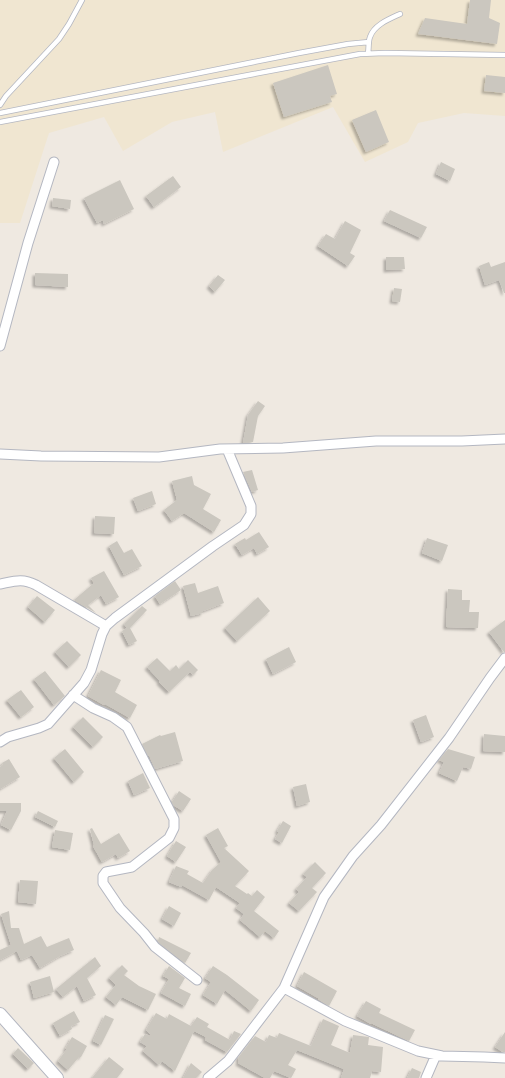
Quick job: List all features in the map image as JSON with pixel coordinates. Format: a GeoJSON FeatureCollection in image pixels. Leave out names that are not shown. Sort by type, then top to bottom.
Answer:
{"type":"FeatureCollection","features":[{"type":"Feature","properties":{"kind":"street"},"geometry":{"type":"LineString","coordinates":[[0,346],[28,243],[54,162]]}},
{"type":"Feature","properties":{"kind":"street"},"geometry":{"type":"LineString","coordinates":[[0,454],[41,456],[159,457],[227,449],[283,448],[376,441],[462,441],[505,439]]}},
{"type":"Feature","properties":{"kind":"street"},"geometry":{"type":"LineString","coordinates":[[0,742],[8,737],[48,724],[84,683],[91,670],[102,634],[106,626],[206,550],[244,525],[251,514],[251,506],[227,449]]}},
{"type":"Feature","properties":{"kind":"street"},"geometry":{"type":"LineString","coordinates":[[0,584],[21,580],[36,584],[106,626]]}},
{"type":"Feature","properties":{"kind":"street"},"geometry":{"type":"LineString","coordinates":[[208,1078],[228,1061],[284,988],[324,897],[353,856],[381,826],[449,738],[505,658]]}},
{"type":"Feature","properties":{"kind":"street"},"geometry":{"type":"LineString","coordinates":[[73,695],[93,708],[113,717],[127,727],[174,819],[174,828],[169,838],[132,867],[106,872],[102,876],[103,883],[120,908],[155,947],[197,980]]}},
{"type":"Feature","properties":{"kind":"street"},"geometry":{"type":"LineString","coordinates":[[284,988],[345,1021],[418,1051],[442,1056],[484,1056],[505,1058]]}},
{"type":"Feature","properties":{"kind":"street"},"geometry":{"type":"LineString","coordinates":[[0,1014],[58,1078]]}},
{"type":"Feature","properties":{"kind":"street"},"geometry":{"type":"LineString","coordinates":[[426,1078],[436,1055]]}},
{"type":"Feature","properties":{"kind":"lane"},"geometry":{"type":"LineString","coordinates":[[0,105],[6,96],[58,39],[69,24],[82,0]]}},
{"type":"Feature","properties":{"kind":"lane"},"geometry":{"type":"LineString","coordinates":[[368,54],[370,37],[375,30],[384,22],[400,14]]}},
{"type":"Feature","properties":{"kind":"lane"},"geometry":{"type":"LineString","coordinates":[[0,112],[299,53],[348,44],[369,42]]}},
{"type":"Feature","properties":{"kind":"lane"},"geometry":{"type":"LineString","coordinates":[[0,122],[341,57],[386,53],[505,55]]}},
{"type":"Feature","properties":{"kind":"shaded area"},"geometry":{"type":"Polygon","coordinates":[[[0,0],[505,0],[505,116],[464,113],[418,123],[408,142],[365,162],[333,107],[223,152],[215,112],[172,122],[123,151],[104,117],[49,133],[20,223],[0,223],[0,0]]]}},
{"type":"Feature","properties":{"kind":"building"},"geometry":{"type":"Polygon","coordinates":[[[470,0],[491,0],[489,18],[500,23],[497,44],[418,34],[425,18],[467,24],[470,0]]]}},
{"type":"Feature","properties":{"kind":"building"},"geometry":{"type":"Polygon","coordinates":[[[328,65],[337,94],[330,96],[332,102],[284,117],[273,83],[328,65]]]}},
{"type":"Feature","properties":{"kind":"building"},"geometry":{"type":"Polygon","coordinates":[[[486,75],[505,77],[505,93],[484,91],[486,75]]]}},
{"type":"Feature","properties":{"kind":"building"},"geometry":{"type":"Polygon","coordinates":[[[376,110],[389,142],[366,152],[352,120],[376,110]]]}},
{"type":"Feature","properties":{"kind":"building"},"geometry":{"type":"Polygon","coordinates":[[[441,162],[455,169],[450,181],[436,174],[441,162]]]}},
{"type":"Feature","properties":{"kind":"building"},"geometry":{"type":"Polygon","coordinates":[[[173,176],[181,187],[154,207],[146,196],[173,176]]]}},
{"type":"Feature","properties":{"kind":"building"},"geometry":{"type":"Polygon","coordinates":[[[120,180],[134,209],[104,224],[103,220],[97,223],[84,198],[120,180]]]}},
{"type":"Feature","properties":{"kind":"building"},"geometry":{"type":"Polygon","coordinates":[[[53,198],[71,200],[70,209],[52,206],[53,198]]]}},
{"type":"Feature","properties":{"kind":"building"},"geometry":{"type":"Polygon","coordinates":[[[390,210],[427,227],[421,238],[384,221],[390,210]]]}},
{"type":"Feature","properties":{"kind":"building"},"geometry":{"type":"Polygon","coordinates":[[[345,221],[361,230],[350,253],[355,256],[348,266],[318,246],[326,234],[335,239],[345,221]]]}},
{"type":"Feature","properties":{"kind":"building"},"geometry":{"type":"Polygon","coordinates":[[[386,257],[404,257],[405,269],[386,270],[386,257]]]}},
{"type":"Feature","properties":{"kind":"building"},"geometry":{"type":"Polygon","coordinates":[[[489,262],[491,267],[505,262],[505,293],[499,280],[485,285],[479,266],[489,262]]]}},
{"type":"Feature","properties":{"kind":"building"},"geometry":{"type":"Polygon","coordinates":[[[35,273],[68,274],[68,287],[35,285],[35,273]]]}},
{"type":"Feature","properties":{"kind":"building"},"geometry":{"type":"Polygon","coordinates":[[[218,275],[225,280],[215,292],[209,286],[218,275]]]}},
{"type":"Feature","properties":{"kind":"building"},"geometry":{"type":"Polygon","coordinates":[[[394,288],[402,289],[400,302],[392,301],[394,288]]]}},
{"type":"Feature","properties":{"kind":"building"},"geometry":{"type":"Polygon","coordinates":[[[258,401],[265,406],[258,416],[253,442],[243,443],[248,415],[258,401]]]}},
{"type":"Feature","properties":{"kind":"building"},"geometry":{"type":"Polygon","coordinates":[[[252,470],[258,490],[252,492],[243,472],[252,470]]]}},
{"type":"Feature","properties":{"kind":"building"},"geometry":{"type":"Polygon","coordinates":[[[192,476],[194,485],[211,494],[203,509],[221,520],[214,532],[184,513],[172,521],[164,510],[177,500],[172,481],[192,476]]]}},
{"type":"Feature","properties":{"kind":"building"},"geometry":{"type":"Polygon","coordinates":[[[152,491],[156,504],[138,511],[133,498],[152,491]]]}},
{"type":"Feature","properties":{"kind":"building"},"geometry":{"type":"Polygon","coordinates":[[[95,516],[115,517],[114,534],[94,533],[95,516]]]}},
{"type":"Feature","properties":{"kind":"building"},"geometry":{"type":"Polygon","coordinates":[[[259,532],[269,547],[257,554],[254,548],[242,555],[235,544],[245,538],[246,540],[259,532]]]}},
{"type":"Feature","properties":{"kind":"building"},"geometry":{"type":"Polygon","coordinates":[[[427,538],[448,545],[442,561],[422,553],[427,538]]]}},
{"type":"Feature","properties":{"kind":"building"},"geometry":{"type":"Polygon","coordinates":[[[117,541],[124,553],[132,549],[142,566],[124,575],[109,546],[117,541]]]}},
{"type":"Feature","properties":{"kind":"building"},"geometry":{"type":"Polygon","coordinates":[[[104,571],[119,597],[106,604],[101,595],[88,605],[96,613],[74,600],[94,583],[91,578],[104,571]]]}},
{"type":"Feature","properties":{"kind":"building"},"geometry":{"type":"Polygon","coordinates":[[[175,581],[181,590],[160,604],[155,596],[175,581]]]}},
{"type":"Feature","properties":{"kind":"building"},"geometry":{"type":"Polygon","coordinates":[[[195,583],[198,593],[218,586],[224,603],[203,611],[203,613],[191,616],[183,586],[195,583]]]}},
{"type":"Feature","properties":{"kind":"building"},"geometry":{"type":"Polygon","coordinates":[[[448,589],[462,590],[462,600],[470,600],[469,612],[479,612],[478,628],[446,627],[448,589]]]}},
{"type":"Feature","properties":{"kind":"building"},"geometry":{"type":"Polygon","coordinates":[[[37,596],[55,610],[45,622],[28,607],[37,596]]]}},
{"type":"Feature","properties":{"kind":"building"},"geometry":{"type":"Polygon","coordinates":[[[258,597],[270,611],[237,641],[225,628],[258,597]]]}},
{"type":"Feature","properties":{"kind":"building"},"geometry":{"type":"Polygon","coordinates":[[[142,606],[147,610],[130,628],[137,641],[129,645],[122,631],[127,628],[124,624],[142,606]]]}},
{"type":"Feature","properties":{"kind":"building"},"geometry":{"type":"Polygon","coordinates":[[[505,620],[505,652],[504,652],[489,632],[505,620]]]}},
{"type":"Feature","properties":{"kind":"building"},"geometry":{"type":"Polygon","coordinates":[[[67,641],[81,655],[69,667],[55,652],[67,641]]]}},
{"type":"Feature","properties":{"kind":"building"},"geometry":{"type":"Polygon","coordinates":[[[289,647],[296,662],[273,674],[266,659],[289,647]]]}},
{"type":"Feature","properties":{"kind":"building"},"geometry":{"type":"Polygon","coordinates":[[[157,658],[170,671],[176,665],[179,669],[188,660],[198,670],[193,675],[190,672],[169,692],[147,667],[157,658]]]}},
{"type":"Feature","properties":{"kind":"building"},"geometry":{"type":"Polygon","coordinates":[[[101,670],[121,680],[115,692],[137,705],[130,718],[88,696],[101,670]]]}},
{"type":"Feature","properties":{"kind":"building"},"geometry":{"type":"Polygon","coordinates":[[[45,671],[65,696],[54,705],[34,679],[45,671]]]}},
{"type":"Feature","properties":{"kind":"building"},"geometry":{"type":"Polygon","coordinates":[[[21,690],[34,707],[21,717],[7,700],[21,690]]]}},
{"type":"Feature","properties":{"kind":"building"},"geometry":{"type":"Polygon","coordinates":[[[426,715],[434,737],[421,742],[413,720],[426,715]]]}},
{"type":"Feature","properties":{"kind":"building"},"geometry":{"type":"Polygon","coordinates":[[[83,717],[103,737],[93,747],[73,727],[83,717]]]}},
{"type":"Feature","properties":{"kind":"building"},"geometry":{"type":"Polygon","coordinates":[[[175,732],[183,761],[155,769],[142,744],[160,735],[175,732]]]}},
{"type":"Feature","properties":{"kind":"building"},"geometry":{"type":"Polygon","coordinates":[[[484,734],[505,736],[505,752],[483,751],[484,734]]]}},
{"type":"Feature","properties":{"kind":"building"},"geometry":{"type":"Polygon","coordinates":[[[65,749],[84,772],[74,782],[54,758],[65,749]]]}},
{"type":"Feature","properties":{"kind":"building"},"geometry":{"type":"Polygon","coordinates":[[[448,749],[475,757],[471,769],[463,767],[457,781],[439,773],[444,762],[439,760],[448,749]]]}},
{"type":"Feature","properties":{"kind":"building"},"geometry":{"type":"Polygon","coordinates":[[[9,759],[20,777],[0,789],[0,767],[3,765],[2,763],[9,759]]]}},
{"type":"Feature","properties":{"kind":"building"},"geometry":{"type":"Polygon","coordinates":[[[143,773],[150,788],[134,795],[128,781],[143,773]]]}},
{"type":"Feature","properties":{"kind":"building"},"geometry":{"type":"Polygon","coordinates":[[[306,784],[310,802],[297,806],[293,787],[306,784]]]}},
{"type":"Feature","properties":{"kind":"building"},"geometry":{"type":"Polygon","coordinates":[[[179,791],[191,799],[183,811],[173,805],[172,802],[179,791]]]}},
{"type":"Feature","properties":{"kind":"building"},"geometry":{"type":"Polygon","coordinates":[[[0,803],[21,803],[21,811],[11,830],[1,825],[7,811],[0,811],[0,803]]]}},
{"type":"Feature","properties":{"kind":"building"},"geometry":{"type":"Polygon","coordinates":[[[38,811],[58,821],[55,827],[35,817],[38,811]]]}},
{"type":"Feature","properties":{"kind":"building"},"geometry":{"type":"Polygon","coordinates":[[[283,821],[291,826],[282,843],[275,839],[279,832],[277,831],[283,821]]]}},
{"type":"Feature","properties":{"kind":"building"},"geometry":{"type":"Polygon","coordinates":[[[92,828],[101,844],[119,833],[130,851],[118,858],[116,854],[102,862],[93,846],[90,829],[92,828]]]}},
{"type":"Feature","properties":{"kind":"building"},"geometry":{"type":"Polygon","coordinates":[[[218,828],[228,846],[224,848],[249,871],[235,886],[252,896],[257,890],[265,897],[254,911],[279,931],[274,938],[265,931],[260,937],[240,920],[244,914],[236,908],[240,903],[216,887],[209,900],[182,885],[181,887],[169,882],[176,866],[189,871],[187,874],[203,883],[212,870],[221,862],[206,835],[218,828]]]}},
{"type":"Feature","properties":{"kind":"building"},"geometry":{"type":"Polygon","coordinates":[[[55,830],[73,833],[70,850],[52,847],[55,830]]]}},
{"type":"Feature","properties":{"kind":"building"},"geometry":{"type":"Polygon","coordinates":[[[176,841],[186,847],[176,862],[167,856],[176,841]]]}},
{"type":"Feature","properties":{"kind":"building"},"geometry":{"type":"Polygon","coordinates":[[[315,862],[326,873],[312,888],[317,892],[299,911],[289,903],[299,892],[296,889],[307,877],[303,874],[315,862]]]}},
{"type":"Feature","properties":{"kind":"building"},"geometry":{"type":"Polygon","coordinates":[[[20,880],[38,881],[36,904],[18,902],[20,880]]]}},
{"type":"Feature","properties":{"kind":"building"},"geometry":{"type":"Polygon","coordinates":[[[169,906],[181,913],[174,926],[162,919],[169,906]]]}},
{"type":"Feature","properties":{"kind":"building"},"geometry":{"type":"Polygon","coordinates":[[[9,911],[11,928],[19,928],[24,944],[41,936],[47,947],[69,938],[74,950],[60,956],[40,968],[32,955],[21,960],[17,951],[0,960],[0,950],[11,945],[1,914],[9,911]]]}},
{"type":"Feature","properties":{"kind":"building"},"geometry":{"type":"Polygon","coordinates":[[[159,937],[191,953],[185,963],[159,943],[159,937]]]}},
{"type":"Feature","properties":{"kind":"building"},"geometry":{"type":"Polygon","coordinates":[[[95,957],[101,966],[87,978],[96,995],[84,1001],[77,986],[63,997],[56,989],[95,957]]]}},
{"type":"Feature","properties":{"kind":"building"},"geometry":{"type":"Polygon","coordinates":[[[122,965],[128,971],[124,975],[139,986],[156,994],[148,1010],[122,997],[116,1005],[106,997],[116,985],[109,978],[122,965]]]}},
{"type":"Feature","properties":{"kind":"building"},"geometry":{"type":"Polygon","coordinates":[[[169,966],[185,978],[179,988],[191,994],[185,1006],[161,993],[169,979],[163,976],[169,966]]]}},
{"type":"Feature","properties":{"kind":"building"},"geometry":{"type":"Polygon","coordinates":[[[213,966],[259,1000],[251,1011],[225,990],[217,1004],[203,995],[211,982],[205,978],[213,966]]]}},
{"type":"Feature","properties":{"kind":"building"},"geometry":{"type":"Polygon","coordinates":[[[304,972],[337,991],[329,1006],[297,986],[304,972]]]}},
{"type":"Feature","properties":{"kind":"building"},"geometry":{"type":"Polygon","coordinates":[[[50,976],[54,992],[34,998],[30,982],[50,976]]]}},
{"type":"Feature","properties":{"kind":"building"},"geometry":{"type":"Polygon","coordinates":[[[366,1001],[381,1009],[379,1013],[415,1030],[409,1041],[357,1016],[366,1001]]]}},
{"type":"Feature","properties":{"kind":"building"},"geometry":{"type":"Polygon","coordinates":[[[74,1011],[80,1022],[71,1026],[72,1029],[60,1036],[53,1023],[74,1011]]]}},
{"type":"Feature","properties":{"kind":"building"},"geometry":{"type":"Polygon","coordinates":[[[156,1013],[167,1019],[169,1014],[191,1026],[197,1017],[209,1024],[207,1027],[230,1040],[234,1031],[241,1034],[227,1052],[205,1040],[206,1037],[194,1031],[175,1071],[162,1061],[159,1065],[143,1051],[147,1046],[140,1042],[145,1034],[151,1035],[146,1030],[156,1013]]]}},
{"type":"Feature","properties":{"kind":"building"},"geometry":{"type":"Polygon","coordinates":[[[105,1015],[114,1019],[101,1045],[93,1041],[105,1015]]]}},
{"type":"Feature","properties":{"kind":"building"},"geometry":{"type":"Polygon","coordinates":[[[323,1019],[339,1026],[331,1045],[350,1053],[353,1035],[369,1037],[368,1045],[383,1047],[381,1072],[372,1071],[370,1078],[341,1078],[344,1069],[297,1050],[288,1065],[296,1069],[291,1078],[274,1071],[270,1078],[265,1078],[238,1063],[238,1058],[255,1036],[266,1042],[269,1035],[277,1038],[279,1033],[311,1046],[323,1019]]]}},
{"type":"Feature","properties":{"kind":"building"},"geometry":{"type":"Polygon","coordinates":[[[505,1032],[505,1052],[503,1052],[495,1047],[505,1032]]]}},
{"type":"Feature","properties":{"kind":"building"},"geometry":{"type":"Polygon","coordinates":[[[72,1037],[87,1046],[81,1057],[79,1057],[68,1070],[58,1061],[67,1049],[65,1049],[72,1037]]]}},
{"type":"Feature","properties":{"kind":"building"},"geometry":{"type":"Polygon","coordinates":[[[18,1048],[34,1063],[28,1069],[13,1054],[18,1048]]]}},
{"type":"Feature","properties":{"kind":"building"},"geometry":{"type":"Polygon","coordinates":[[[109,1057],[124,1069],[117,1078],[92,1078],[109,1057]]]}},
{"type":"Feature","properties":{"kind":"building"},"geometry":{"type":"Polygon","coordinates":[[[191,1063],[202,1072],[196,1078],[183,1078],[191,1063]]]}},
{"type":"Feature","properties":{"kind":"building"},"geometry":{"type":"Polygon","coordinates":[[[412,1068],[421,1072],[419,1078],[407,1078],[412,1068]]]}}]}
